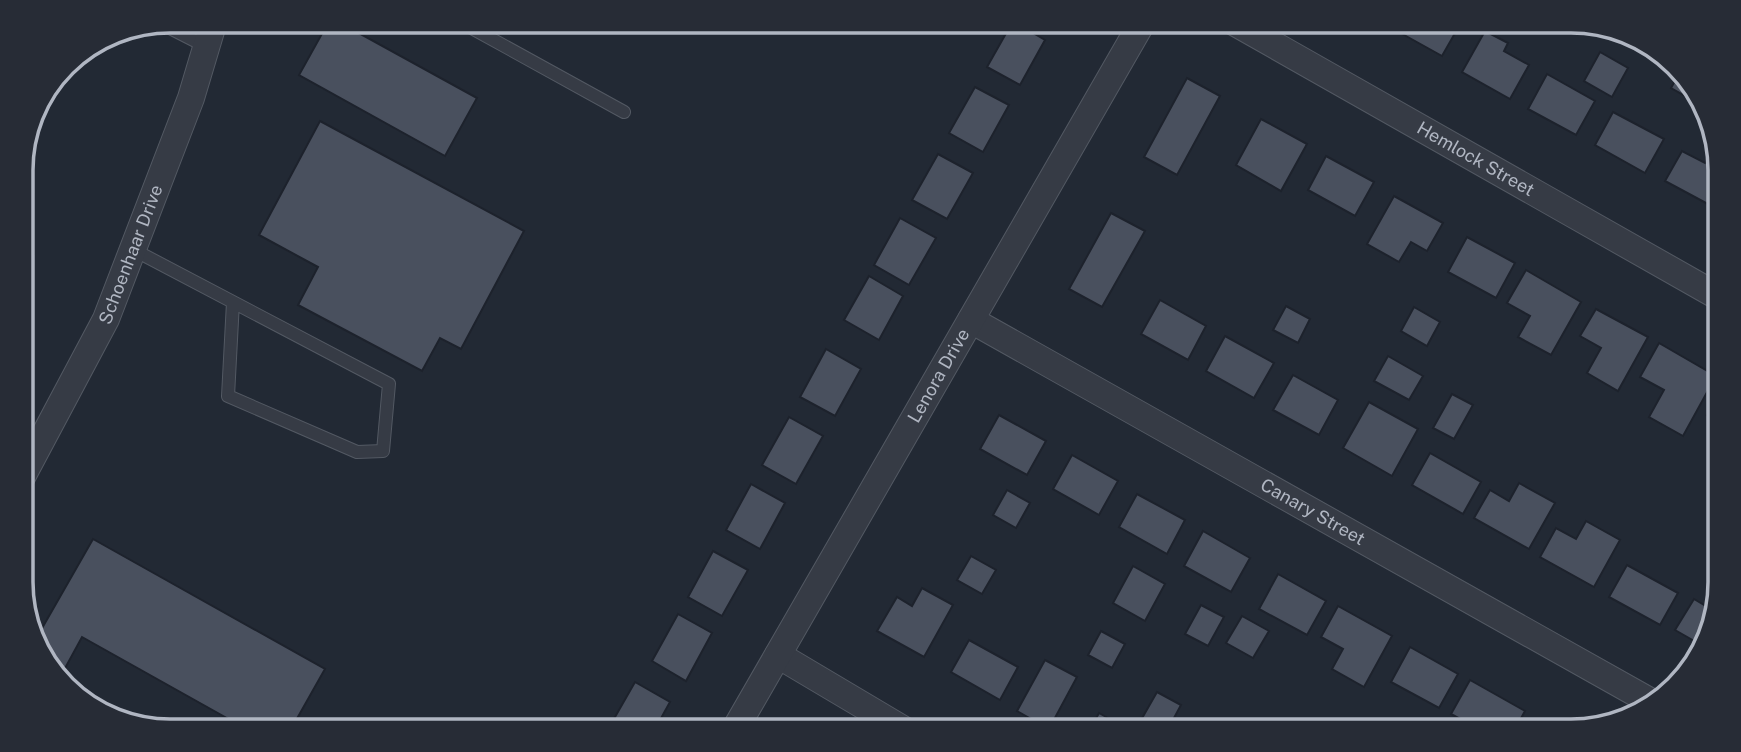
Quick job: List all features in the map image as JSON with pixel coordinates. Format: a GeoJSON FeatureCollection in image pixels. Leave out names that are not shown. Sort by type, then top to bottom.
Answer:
{"type":"FeatureCollection","features":[{"type":"Feature","properties":{"kind":"street","name":"Lenora Drive"},"geometry":{"type":"LineString","coordinates":[[741,719],[1136,33]]}},
{"type":"Feature","properties":{"kind":"street","name":"Hemlock Street"},"geometry":{"type":"LineString","coordinates":[[1254,33],[1708,291]]}},
{"type":"Feature","properties":{"kind":"street","name":"Schoenhaar Drive"},"geometry":{"type":"LineString","coordinates":[[33,456],[106,319],[191,98],[211,34]]}},
{"type":"Feature","properties":{"kind":"street","name":"Canary Street"},"geometry":{"type":"LineString","coordinates":[[971,320],[1644,697]]}},
{"type":"Feature","properties":{"kind":"street"},"geometry":{"type":"LineString","coordinates":[[778,655],[885,718]]}},
{"type":"Feature","properties":{"kind":"lane"},"geometry":{"type":"LineString","coordinates":[[182,34],[207,47]]}},
{"type":"Feature","properties":{"kind":"lane"},"geometry":{"type":"LineString","coordinates":[[482,34],[624,112]]}},
{"type":"Feature","properties":{"kind":"lane"},"geometry":{"type":"LineString","coordinates":[[134,250],[233,302],[389,384],[383,451],[357,452],[228,396],[233,302]]}},
{"type":"Feature","properties":{"kind":"building"},"geometry":{"type":"Polygon","coordinates":[[[1006,33],[1034,33],[1045,40],[1020,85],[987,67],[1006,33]]]}},
{"type":"Feature","properties":{"kind":"building"},"geometry":{"type":"Polygon","coordinates":[[[1401,33],[1455,33],[1442,56],[1401,33]]]}},
{"type":"Feature","properties":{"kind":"building"},"geometry":{"type":"Polygon","coordinates":[[[1484,33],[1508,43],[1504,51],[1529,65],[1510,99],[1462,72],[1484,33]]]}},
{"type":"Feature","properties":{"kind":"building"},"geometry":{"type":"Polygon","coordinates":[[[322,34],[360,34],[477,98],[445,156],[299,75],[322,34]]]}},
{"type":"Feature","properties":{"kind":"building"},"geometry":{"type":"Polygon","coordinates":[[[1600,52],[1628,68],[1612,97],[1584,81],[1600,52]]]}},
{"type":"Feature","properties":{"kind":"building"},"geometry":{"type":"Polygon","coordinates":[[[1547,74],[1595,101],[1576,135],[1528,109],[1547,74]]]}},
{"type":"Feature","properties":{"kind":"building"},"geometry":{"type":"Polygon","coordinates":[[[1187,78],[1220,96],[1177,175],[1144,157],[1187,78]]]}},
{"type":"Feature","properties":{"kind":"building"},"geometry":{"type":"Polygon","coordinates":[[[1675,81],[1685,96],[1671,88],[1675,81]]]}},
{"type":"Feature","properties":{"kind":"building"},"geometry":{"type":"Polygon","coordinates":[[[975,87],[1009,105],[983,152],[949,133],[975,87]]]}},
{"type":"Feature","properties":{"kind":"building"},"geometry":{"type":"Polygon","coordinates":[[[1613,112],[1664,139],[1645,173],[1595,145],[1613,112]]]}},
{"type":"Feature","properties":{"kind":"building"},"geometry":{"type":"Polygon","coordinates":[[[1261,119],[1307,144],[1281,191],[1236,165],[1261,119]]]}},
{"type":"Feature","properties":{"kind":"building"},"geometry":{"type":"Polygon","coordinates":[[[320,121],[524,231],[461,349],[440,338],[422,371],[298,305],[318,267],[259,235],[320,121]]]}},
{"type":"Feature","properties":{"kind":"building"},"geometry":{"type":"Polygon","coordinates":[[[1682,151],[1705,163],[1707,159],[1708,204],[1665,181],[1682,151]]]}},
{"type":"Feature","properties":{"kind":"building"},"geometry":{"type":"Polygon","coordinates":[[[938,154],[973,173],[947,219],[912,200],[938,154]]]}},
{"type":"Feature","properties":{"kind":"building"},"geometry":{"type":"Polygon","coordinates":[[[1326,156],[1374,182],[1355,216],[1308,190],[1326,156]]]}},
{"type":"Feature","properties":{"kind":"building"},"geometry":{"type":"Polygon","coordinates":[[[1394,196],[1443,223],[1427,251],[1411,242],[1399,262],[1367,244],[1394,196]]]}},
{"type":"Feature","properties":{"kind":"building"},"geometry":{"type":"Polygon","coordinates":[[[1111,213],[1145,231],[1102,307],[1069,289],[1111,213]]]}},
{"type":"Feature","properties":{"kind":"building"},"geometry":{"type":"Polygon","coordinates":[[[900,218],[936,238],[909,285],[874,265],[900,218]]]}},
{"type":"Feature","properties":{"kind":"building"},"geometry":{"type":"Polygon","coordinates":[[[1467,237],[1515,263],[1496,298],[1448,272],[1467,237]]]}},
{"type":"Feature","properties":{"kind":"building"},"geometry":{"type":"Polygon","coordinates":[[[1526,270],[1581,302],[1551,355],[1518,337],[1530,316],[1507,303],[1526,270]]]}},
{"type":"Feature","properties":{"kind":"building"},"geometry":{"type":"Polygon","coordinates":[[[869,276],[903,296],[879,340],[844,320],[869,276]]]}},
{"type":"Feature","properties":{"kind":"building"},"geometry":{"type":"Polygon","coordinates":[[[1160,300],[1206,326],[1188,360],[1141,334],[1160,300]]]}},
{"type":"Feature","properties":{"kind":"building"},"geometry":{"type":"Polygon","coordinates":[[[1286,306],[1310,319],[1298,343],[1273,330],[1286,306]]]}},
{"type":"Feature","properties":{"kind":"building"},"geometry":{"type":"Polygon","coordinates":[[[1414,307],[1440,322],[1427,346],[1401,331],[1414,307]]]}},
{"type":"Feature","properties":{"kind":"building"},"geometry":{"type":"Polygon","coordinates":[[[1596,309],[1648,337],[1618,391],[1587,373],[1601,348],[1580,336],[1596,309]]]}},
{"type":"Feature","properties":{"kind":"building"},"geometry":{"type":"Polygon","coordinates":[[[1225,336],[1274,363],[1254,398],[1206,371],[1225,336]]]}},
{"type":"Feature","properties":{"kind":"building"},"geometry":{"type":"Polygon","coordinates":[[[1659,343],[1708,371],[1708,391],[1683,436],[1649,417],[1664,390],[1640,377],[1659,343]]]}},
{"type":"Feature","properties":{"kind":"building"},"geometry":{"type":"Polygon","coordinates":[[[826,349],[861,369],[835,416],[800,397],[826,349]]]}},
{"type":"Feature","properties":{"kind":"building"},"geometry":{"type":"Polygon","coordinates":[[[1388,356],[1423,376],[1409,400],[1374,381],[1388,356]]]}},
{"type":"Feature","properties":{"kind":"building"},"geometry":{"type":"Polygon","coordinates":[[[1293,375],[1338,400],[1319,435],[1273,410],[1293,375]]]}},
{"type":"Feature","properties":{"kind":"building"},"geometry":{"type":"Polygon","coordinates":[[[1452,394],[1473,405],[1454,439],[1433,428],[1452,394]]]}},
{"type":"Feature","properties":{"kind":"building"},"geometry":{"type":"Polygon","coordinates":[[[1369,402],[1418,429],[1392,476],[1343,448],[1369,402]]]}},
{"type":"Feature","properties":{"kind":"building"},"geometry":{"type":"Polygon","coordinates":[[[999,415],[1046,441],[1027,475],[980,449],[999,415]]]}},
{"type":"Feature","properties":{"kind":"building"},"geometry":{"type":"Polygon","coordinates":[[[789,417],[823,436],[796,484],[762,465],[789,417]]]}},
{"type":"Feature","properties":{"kind":"building"},"geometry":{"type":"Polygon","coordinates":[[[1430,453],[1481,482],[1463,514],[1412,485],[1430,453]]]}},
{"type":"Feature","properties":{"kind":"building"},"geometry":{"type":"Polygon","coordinates":[[[1072,455],[1118,481],[1099,515],[1053,489],[1072,455]]]}},
{"type":"Feature","properties":{"kind":"building"},"geometry":{"type":"Polygon","coordinates":[[[1519,483],[1555,503],[1529,549],[1474,518],[1490,490],[1509,501],[1519,483]]]}},
{"type":"Feature","properties":{"kind":"building"},"geometry":{"type":"Polygon","coordinates":[[[751,484],[785,503],[760,549],[726,530],[751,484]]]}},
{"type":"Feature","properties":{"kind":"building"},"geometry":{"type":"Polygon","coordinates":[[[1007,490],[1030,503],[1016,528],[993,515],[1007,490]]]}},
{"type":"Feature","properties":{"kind":"building"},"geometry":{"type":"Polygon","coordinates":[[[1137,494],[1185,520],[1167,554],[1119,527],[1137,494]]]}},
{"type":"Feature","properties":{"kind":"building"},"geometry":{"type":"Polygon","coordinates":[[[1586,521],[1620,540],[1594,587],[1540,557],[1556,528],[1576,539],[1586,521]]]}},
{"type":"Feature","properties":{"kind":"building"},"geometry":{"type":"Polygon","coordinates":[[[1203,531],[1250,558],[1231,592],[1184,566],[1203,531]]]}},
{"type":"Feature","properties":{"kind":"building"},"geometry":{"type":"Polygon","coordinates":[[[93,539],[325,669],[297,719],[228,719],[82,637],[65,669],[42,628],[93,539]]]}},
{"type":"Feature","properties":{"kind":"building"},"geometry":{"type":"Polygon","coordinates":[[[713,551],[748,570],[722,616],[688,597],[713,551]]]}},
{"type":"Feature","properties":{"kind":"building"},"geometry":{"type":"Polygon","coordinates":[[[971,556],[996,570],[982,594],[957,580],[971,556]]]}},
{"type":"Feature","properties":{"kind":"building"},"geometry":{"type":"Polygon","coordinates":[[[1627,565],[1678,593],[1660,625],[1609,597],[1627,565]]]}},
{"type":"Feature","properties":{"kind":"building"},"geometry":{"type":"Polygon","coordinates":[[[1133,566],[1165,584],[1145,621],[1113,603],[1133,566]]]}},
{"type":"Feature","properties":{"kind":"building"},"geometry":{"type":"Polygon","coordinates":[[[1278,574],[1326,601],[1307,635],[1259,609],[1278,574]]]}},
{"type":"Feature","properties":{"kind":"building"},"geometry":{"type":"Polygon","coordinates":[[[922,588],[953,605],[924,657],[877,631],[897,597],[912,606],[922,588]]]}},
{"type":"Feature","properties":{"kind":"building"},"geometry":{"type":"Polygon","coordinates":[[[1694,599],[1706,606],[1694,641],[1675,630],[1694,599]]]}},
{"type":"Feature","properties":{"kind":"building"},"geometry":{"type":"Polygon","coordinates":[[[1201,605],[1224,617],[1208,646],[1185,634],[1201,605]]]}},
{"type":"Feature","properties":{"kind":"building"},"geometry":{"type":"Polygon","coordinates":[[[1338,606],[1392,636],[1364,687],[1332,669],[1343,649],[1321,637],[1338,606]]]}},
{"type":"Feature","properties":{"kind":"building"},"geometry":{"type":"Polygon","coordinates":[[[678,614],[712,633],[686,681],[652,661],[678,614]]]}},
{"type":"Feature","properties":{"kind":"building"},"geometry":{"type":"Polygon","coordinates":[[[1242,616],[1269,631],[1253,658],[1226,643],[1242,616]]]}},
{"type":"Feature","properties":{"kind":"building"},"geometry":{"type":"Polygon","coordinates":[[[1101,631],[1125,644],[1112,668],[1088,655],[1101,631]]]}},
{"type":"Feature","properties":{"kind":"building"},"geometry":{"type":"Polygon","coordinates":[[[969,640],[1018,667],[1000,700],[951,672],[969,640]]]}},
{"type":"Feature","properties":{"kind":"building"},"geometry":{"type":"Polygon","coordinates":[[[1410,647],[1458,674],[1439,708],[1391,682],[1410,647]]]}},
{"type":"Feature","properties":{"kind":"building"},"geometry":{"type":"Polygon","coordinates":[[[1045,660],[1077,677],[1055,718],[1030,718],[1017,711],[1045,660]]]}},
{"type":"Feature","properties":{"kind":"building"},"geometry":{"type":"Polygon","coordinates":[[[1470,680],[1525,711],[1521,718],[1459,718],[1451,714],[1470,680]]]}},
{"type":"Feature","properties":{"kind":"building"},"geometry":{"type":"Polygon","coordinates":[[[635,682],[670,702],[661,719],[614,719],[635,682]]]}},
{"type":"Feature","properties":{"kind":"building"},"geometry":{"type":"Polygon","coordinates":[[[1157,692],[1181,705],[1174,718],[1142,718],[1157,692]]]}},
{"type":"Feature","properties":{"kind":"building"},"geometry":{"type":"Polygon","coordinates":[[[1099,713],[1108,718],[1096,718],[1099,713]]]}}]}
